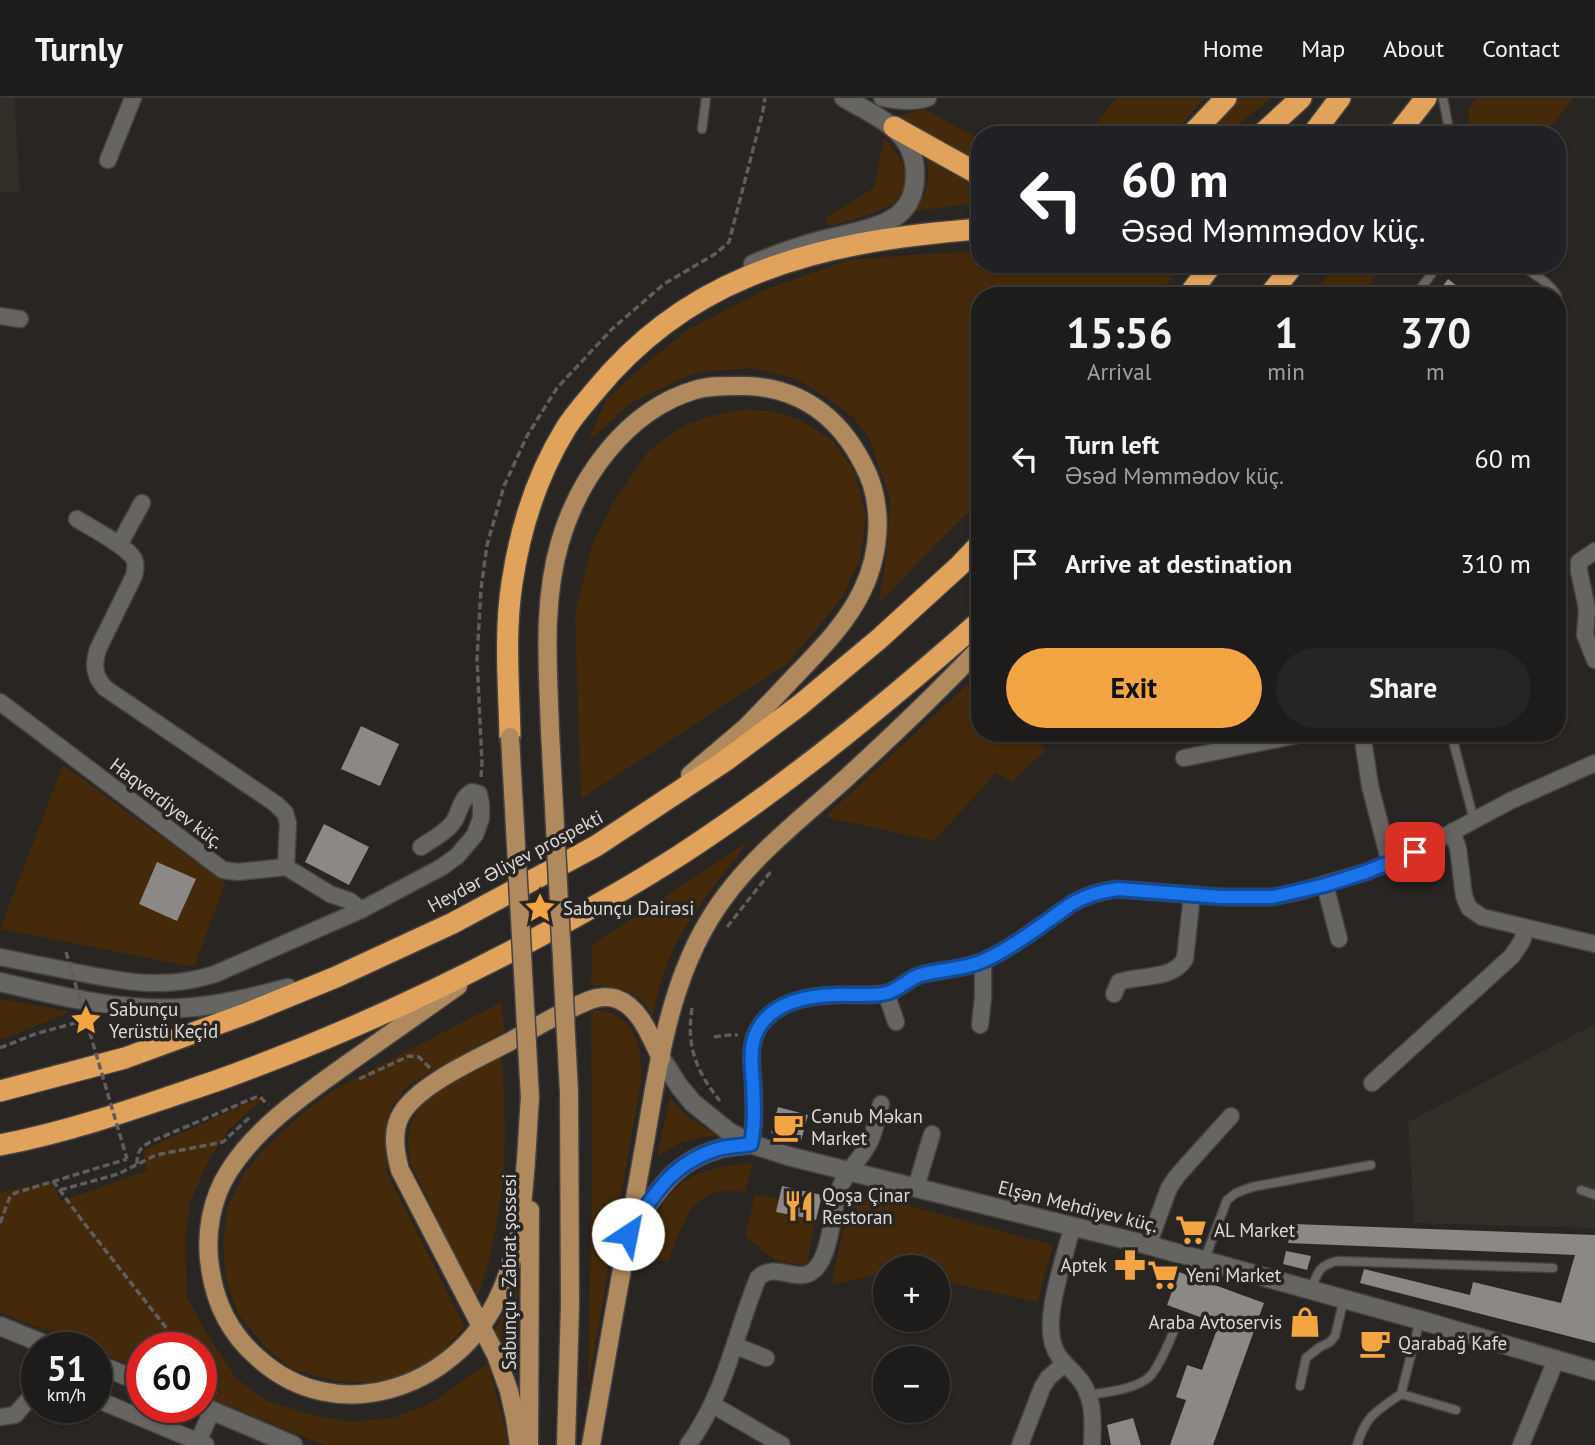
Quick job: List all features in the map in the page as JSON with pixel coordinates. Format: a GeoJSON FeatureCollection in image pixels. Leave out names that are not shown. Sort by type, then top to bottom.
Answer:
{"type":"FeatureCollection","features":[{"type":"Feature","properties":{"kind":"highway"},"geometry":{"type":"LineString","coordinates":[[1200,126],[1226,98]]}},
{"type":"Feature","properties":{"kind":"highway"},"geometry":{"type":"LineString","coordinates":[[1271,126],[1301,98]]}},
{"type":"Feature","properties":{"kind":"highway"},"geometry":{"type":"LineString","coordinates":[[1319,126],[1340,98]]}},
{"type":"Feature","properties":{"kind":"highway"},"geometry":{"type":"LineString","coordinates":[[1404,126],[1426,98]]}},
{"type":"Feature","properties":{"kind":"highway"},"geometry":{"type":"LineString","coordinates":[[894,127],[971,170]]}},
{"type":"Feature","properties":{"kind":"highway"},"geometry":{"type":"LineString","coordinates":[[510,737],[507,641],[512,586],[522,536],[536,489],[548,461],[567,427],[613,370],[669,320],[746,277],[839,248],[923,234],[971,230]]}},
{"type":"Feature","properties":{"kind":"highway"},"geometry":{"type":"LineString","coordinates":[[1276,287],[1287,273]]}},
{"type":"Feature","properties":{"kind":"highway","name":"Heydər Əliyev prospekti"},"geometry":{"type":"LineString","coordinates":[[0,1091],[125,1058],[336,977],[453,923],[596,846],[725,761],[800,705],[971,553]]}},
{"type":"Feature","properties":{"kind":"highway"},"geometry":{"type":"LineString","coordinates":[[7,1144],[136,1109],[262,1064],[352,1029],[494,960],[618,893],[678,856],[831,747],[920,675],[971,629]]}},
{"type":"Feature","properties":{"kind":"main road"},"geometry":{"type":"LineString","coordinates":[[566,1445],[570,1305],[569,1092],[547,658],[548,612],[554,566],[567,519],[580,490],[607,451],[633,425],[665,403],[696,390],[728,386],[764,387],[795,395],[839,426],[855,447],[869,473],[876,496],[878,523],[871,569],[862,592],[842,623],[814,656],[746,726],[648,811]]}},
{"type":"Feature","properties":{"kind":"main road"},"geometry":{"type":"LineString","coordinates":[[591,1445],[661,1058],[670,1015],[687,961],[726,894],[763,853],[919,710],[971,658]]}},
{"type":"Feature","properties":{"kind":"main road"},"geometry":{"type":"LineString","coordinates":[[494,960],[313,1088],[250,1144],[228,1172],[215,1201],[209,1228],[208,1255],[212,1284],[219,1308],[230,1328],[246,1348],[285,1379],[334,1393],[359,1395],[408,1384],[434,1371],[482,1327],[501,1291],[520,1224],[530,1098],[510,737]]}},
{"type":"Feature","properties":{"kind":"main road"},"geometry":{"type":"LineString","coordinates":[[519,1445],[504,1375],[400,1170],[394,1148],[401,1114],[415,1097],[439,1080],[558,1015],[593,999],[617,999],[628,1006],[643,1024],[661,1058]]}},
{"type":"Feature","properties":{"kind":"main road","name":"Sabunçu - Zabrat şossesi"},"geometry":{"type":"LineString","coordinates":[[529,1445],[530,1098]]}},
{"type":"Feature","properties":{"kind":"main road"},"geometry":{"type":"LineString","coordinates":[[628,1234],[671,1174],[698,1157],[719,1149],[751,1144]]}},
{"type":"Feature","properties":{"kind":"street"},"geometry":{"type":"LineString","coordinates":[[108,160],[132,98]]}},
{"type":"Feature","properties":{"kind":"street"},"geometry":{"type":"LineString","coordinates":[[882,98],[898,101],[928,98]]}},
{"type":"Feature","properties":{"kind":"street"},"geometry":{"type":"LineString","coordinates":[[669,320],[704,291],[746,268],[779,253],[872,227],[899,214],[908,204],[913,191],[915,166],[911,149],[894,127],[857,101]]}},
{"type":"Feature","properties":{"kind":"street"},"geometry":{"type":"LineString","coordinates":[[0,316],[20,319]]}},
{"type":"Feature","properties":{"kind":"street"},"geometry":{"type":"LineString","coordinates":[[119,545],[142,503]]}},
{"type":"Feature","properties":{"kind":"street"},"geometry":{"type":"LineString","coordinates":[[78,519],[119,545],[134,558],[136,566],[134,576],[97,649],[94,661],[99,682],[276,804],[285,813],[288,823],[286,867],[330,894],[350,901],[361,910]]}},
{"type":"Feature","properties":{"kind":"street"},"geometry":{"type":"LineString","coordinates":[[1595,551],[1579,562],[1579,571],[1591,608],[1585,635],[1595,660]]}},
{"type":"Feature","properties":{"kind":"street","name":"Haqverdiyev küç."},"geometry":{"type":"LineString","coordinates":[[0,702],[223,870],[238,872],[286,867]]}},
{"type":"Feature","properties":{"kind":"street"},"geometry":{"type":"LineString","coordinates":[[1184,758],[1263,742]]}},
{"type":"Feature","properties":{"kind":"street"},"geometry":{"type":"LineString","coordinates":[[1363,742],[1370,786],[1390,863]]}},
{"type":"Feature","properties":{"kind":"street"},"geometry":{"type":"LineString","coordinates":[[751,1144],[754,1116],[751,1055],[753,1041],[758,1029],[772,1013],[784,1005],[799,999],[833,995],[867,996],[886,993],[919,976],[983,961],[1073,903],[1103,891],[1118,889],[1221,897],[1273,897],[1325,885],[1415,852],[1510,801],[1595,763]]}},
{"type":"Feature","properties":{"kind":"street"},"geometry":{"type":"LineString","coordinates":[[0,957],[139,984],[167,984],[201,979],[361,910],[442,867],[457,856],[475,835],[481,818],[479,794],[472,792],[465,796],[454,821],[421,847]]}},
{"type":"Feature","properties":{"kind":"street"},"geometry":{"type":"LineString","coordinates":[[1452,832],[1458,848],[1464,896],[1469,908],[1482,917],[1595,944]]}},
{"type":"Feature","properties":{"kind":"street"},"geometry":{"type":"LineString","coordinates":[[1325,885],[1339,939]]}},
{"type":"Feature","properties":{"kind":"street"},"geometry":{"type":"LineString","coordinates":[[1114,994],[1119,982],[1171,973],[1180,967],[1185,959],[1192,895]]}},
{"type":"Feature","properties":{"kind":"street"},"geometry":{"type":"LineString","coordinates":[[1372,1083],[1512,956],[1522,941],[1526,928]]}},
{"type":"Feature","properties":{"kind":"street"},"geometry":{"type":"LineString","coordinates":[[980,1025],[983,961]]}},
{"type":"Feature","properties":{"kind":"street"},"geometry":{"type":"LineString","coordinates":[[0,982],[97,1003],[180,1009],[240,1000],[336,977]]}},
{"type":"Feature","properties":{"kind":"street"},"geometry":{"type":"LineString","coordinates":[[886,993],[896,1022]]}},
{"type":"Feature","properties":{"kind":"street","name":"Elşən Mehdiyev küç."},"geometry":{"type":"LineString","coordinates":[[661,1058],[693,1103],[728,1131],[751,1144],[788,1156],[1148,1245],[1595,1371]]}},
{"type":"Feature","properties":{"kind":"street"},"geometry":{"type":"LineString","coordinates":[[688,1445],[713,1405],[758,1278],[764,1272],[772,1270],[805,1274],[813,1271],[821,1260],[828,1241],[837,1194],[848,1171],[871,1141],[881,1104]]}},
{"type":"Feature","properties":{"kind":"street"},"geometry":{"type":"LineString","coordinates":[[1148,1245],[1169,1188],[1231,1116]]}},
{"type":"Feature","properties":{"kind":"street"},"geometry":{"type":"LineString","coordinates":[[916,1187],[933,1134]]}},
{"type":"Feature","properties":{"kind":"street"},"geometry":{"type":"LineString","coordinates":[[1072,1227],[1052,1315],[1051,1332],[1057,1355],[1076,1374],[1089,1395],[1093,1415],[1092,1445]]}},
{"type":"Feature","properties":{"kind":"street"},"geometry":{"type":"LineString","coordinates":[[0,1326],[21,1335]]}},
{"type":"Feature","properties":{"kind":"street"},"geometry":{"type":"LineString","coordinates":[[736,1346],[766,1358]]}},
{"type":"Feature","properties":{"kind":"street"},"geometry":{"type":"LineString","coordinates":[[1521,1445],[1556,1360]]}},
{"type":"Feature","properties":{"kind":"street"},"geometry":{"type":"LineString","coordinates":[[1020,1445],[1042,1388],[1048,1378],[1064,1364]]}},
{"type":"Feature","properties":{"kind":"street"},"geometry":{"type":"LineString","coordinates":[[713,1405],[782,1445]]}},
{"type":"Feature","properties":{"kind":"street"},"geometry":{"type":"LineString","coordinates":[[112,1407],[174,1439],[202,1443],[204,1423]]}},
{"type":"Feature","properties":{"kind":"street"},"geometry":{"type":"LineString","coordinates":[[0,1417],[15,1415],[21,1408]]}},
{"type":"Feature","properties":{"kind":"street"},"geometry":{"type":"LineString","coordinates":[[217,1413],[293,1445]]}},
{"type":"Feature","properties":{"kind":"lane"},"geometry":{"type":"LineString","coordinates":[[702,129],[706,98]]}},
{"type":"Feature","properties":{"kind":"lane"},"geometry":{"type":"LineString","coordinates":[[1443,98],[1448,126]]}},
{"type":"Feature","properties":{"kind":"lane"},"geometry":{"type":"LineString","coordinates":[[1531,273],[1550,287]]}},
{"type":"Feature","properties":{"kind":"lane"},"geometry":{"type":"LineString","coordinates":[[1453,742],[1474,820]]}},
{"type":"Feature","properties":{"kind":"lane"},"geometry":{"type":"LineString","coordinates":[[1204,1261],[1227,1200],[1236,1193],[1252,1187],[1371,1164]]}},
{"type":"Feature","properties":{"kind":"lane"},"geometry":{"type":"LineString","coordinates":[[1581,1190],[1595,1195]]}},
{"type":"Feature","properties":{"kind":"lane"},"geometry":{"type":"LineString","coordinates":[[1311,1290],[1325,1264],[1337,1261],[1553,1268]]}},
{"type":"Feature","properties":{"kind":"lane"},"geometry":{"type":"LineString","coordinates":[[1300,1386],[1306,1359],[1335,1336],[1345,1299]]}},
{"type":"Feature","properties":{"kind":"lane"},"geometry":{"type":"LineString","coordinates":[[1357,1445],[1362,1429],[1372,1414],[1401,1394],[1420,1320]]}},
{"type":"Feature","properties":{"kind":"lane"},"geometry":{"type":"LineString","coordinates":[[1089,1395],[1140,1383],[1151,1376],[1174,1331]]}},
{"type":"Feature","properties":{"kind":"lane"},"geometry":{"type":"LineString","coordinates":[[1401,1394],[1456,1410]]}},
{"type":"Feature","properties":{"kind":"path"},"geometry":{"type":"LineString","coordinates":[[726,929],[777,865]]}},
{"type":"Feature","properties":{"kind":"path"},"geometry":{"type":"LineString","coordinates":[[0,1223],[10,1197],[15,1193],[127,1159],[66,952]]}},
{"type":"Feature","properties":{"kind":"path"},"geometry":{"type":"LineString","coordinates":[[692,1008],[693,1055],[699,1072],[724,1106]]}},
{"type":"Feature","properties":{"kind":"path"},"geometry":{"type":"LineString","coordinates":[[0,1048],[35,1034],[86,1020]]}},
{"type":"Feature","properties":{"kind":"path"},"geometry":{"type":"LineString","coordinates":[[714,1037],[740,1036],[753,1041]]}},
{"type":"Feature","properties":{"kind":"path"},"geometry":{"type":"LineString","coordinates":[[258,1109],[266,1102]]}},
{"type":"Feature","properties":{"kind":"path"},"geometry":{"type":"LineString","coordinates":[[60,1190],[118,1174],[156,1155],[223,1142],[250,1116]]}},
{"type":"Feature","properties":{"kind":"path"},"geometry":{"type":"LineString","coordinates":[[54,1181],[169,1332]]}},
{"type":"Feature","properties":{"kind":"shaded area"},"geometry":{"type":"Polygon","coordinates":[[[0,98],[14,98],[20,191],[0,193],[0,98]]]}},
{"type":"Feature","properties":{"kind":"shaded area"},"geometry":{"type":"Polygon","coordinates":[[[1116,98],[1204,98],[1181,126],[1094,126],[1116,98]]]}},
{"type":"Feature","properties":{"kind":"shaded area"},"geometry":{"type":"Polygon","coordinates":[[[1236,98],[1272,98],[1236,126],[1214,126],[1236,98]]]}},
{"type":"Feature","properties":{"kind":"shaded area"},"geometry":{"type":"Polygon","coordinates":[[[1477,98],[1574,98],[1551,126],[1469,126],[1468,110],[1477,98]]]}},
{"type":"Feature","properties":{"kind":"shaded area"},"geometry":{"type":"Polygon","coordinates":[[[924,109],[971,134],[971,157],[951,148],[895,117],[924,109]]]}},
{"type":"Feature","properties":{"kind":"shaded area"},"geometry":{"type":"Polygon","coordinates":[[[884,137],[900,158],[905,170],[904,189],[893,205],[830,226],[825,218],[874,188],[884,137]]]}},
{"type":"Feature","properties":{"kind":"shaded area"},"geometry":{"type":"Polygon","coordinates":[[[924,155],[971,179],[971,204],[914,211],[923,198],[927,184],[924,155]]]}},
{"type":"Feature","properties":{"kind":"shaded area"},"geometry":{"type":"Polygon","coordinates":[[[971,252],[971,273],[1175,273],[1165,287],[971,287],[971,509],[879,603],[887,551],[890,499],[869,438],[854,418],[795,378],[750,368],[694,373],[631,403],[587,443],[607,399],[687,330],[764,290],[848,260],[971,252]]]}},
{"type":"Feature","properties":{"kind":"shaded area"},"geometry":{"type":"Polygon","coordinates":[[[1330,273],[1378,273],[1367,287],[1319,287],[1330,273]]]}},
{"type":"Feature","properties":{"kind":"shaded area"},"geometry":{"type":"Polygon","coordinates":[[[744,409],[776,412],[800,420],[832,440],[854,470],[866,515],[860,560],[841,599],[788,663],[581,799],[575,614],[592,545],[612,505],[649,450],[685,425],[744,409]]]}},
{"type":"Feature","properties":{"kind":"shaded area"},"geometry":{"type":"Polygon","coordinates":[[[971,681],[971,742],[1039,742],[1045,751],[1012,782],[996,773],[934,841],[825,817],[971,681]]]}},
{"type":"Feature","properties":{"kind":"shaded area"},"geometry":{"type":"Polygon","coordinates":[[[63,765],[225,883],[194,967],[0,929],[63,765]]]}},
{"type":"Feature","properties":{"kind":"shaded area"},"geometry":{"type":"Polygon","coordinates":[[[749,841],[704,900],[674,948],[652,1017],[649,1009],[638,997],[612,987],[591,985],[592,945],[749,841]]]}},
{"type":"Feature","properties":{"kind":"shaded area"},"geometry":{"type":"Polygon","coordinates":[[[0,999],[71,1012],[0,1040],[0,999]]]}},
{"type":"Feature","properties":{"kind":"shaded area"},"geometry":{"type":"Polygon","coordinates":[[[501,1002],[505,1031],[408,1085],[390,1110],[385,1140],[387,1173],[465,1327],[436,1358],[403,1375],[377,1383],[335,1381],[291,1369],[266,1348],[238,1314],[226,1279],[223,1244],[228,1206],[242,1177],[262,1151],[299,1116],[335,1089],[501,1002]]]}},
{"type":"Feature","properties":{"kind":"shaded area"},"geometry":{"type":"Polygon","coordinates":[[[591,1010],[618,1016],[627,1023],[638,1043],[641,1082],[588,1385],[592,1173],[591,1010]]]}},
{"type":"Feature","properties":{"kind":"shaded area"},"geometry":{"type":"Polygon","coordinates":[[[1595,1024],[1595,1228],[1414,1223],[1408,1122],[1595,1024]]]}},
{"type":"Feature","properties":{"kind":"shaded area"},"geometry":{"type":"Polygon","coordinates":[[[502,1054],[505,1135],[503,1177],[494,1239],[477,1299],[411,1165],[408,1143],[411,1122],[425,1100],[502,1054]]]}},
{"type":"Feature","properties":{"kind":"shaded area"},"geometry":{"type":"Polygon","coordinates":[[[270,1093],[229,1129],[209,1159],[190,1202],[185,1241],[187,1297],[206,1332],[126,1332],[126,1363],[112,1358],[112,1332],[50,1332],[0,1312],[0,1192],[52,1182],[61,1201],[147,1171],[142,1151],[270,1093]]]}},
{"type":"Feature","properties":{"kind":"shaded area"},"geometry":{"type":"Polygon","coordinates":[[[670,1097],[685,1114],[717,1136],[685,1142],[657,1157],[670,1097]]]}},
{"type":"Feature","properties":{"kind":"shaded area"},"geometry":{"type":"Polygon","coordinates":[[[753,1163],[745,1192],[713,1193],[693,1208],[685,1219],[668,1262],[641,1255],[658,1213],[679,1186],[708,1170],[753,1163]]]}},
{"type":"Feature","properties":{"kind":"shaded area"},"geometry":{"type":"Polygon","coordinates":[[[852,1190],[1053,1245],[1037,1302],[950,1283],[950,1255],[873,1255],[873,1276],[831,1285],[852,1190]]]}},
{"type":"Feature","properties":{"kind":"shaded area"},"geometry":{"type":"Polygon","coordinates":[[[755,1194],[779,1199],[777,1212],[816,1220],[806,1266],[775,1260],[745,1236],[755,1194]]]}},
{"type":"Feature","properties":{"kind":"shaded area"},"geometry":{"type":"Polygon","coordinates":[[[518,1278],[517,1379],[495,1331],[518,1278]]]}},
{"type":"Feature","properties":{"kind":"shaded area"},"geometry":{"type":"Polygon","coordinates":[[[217,1349],[236,1378],[267,1401],[313,1415],[351,1422],[392,1418],[430,1404],[488,1363],[507,1435],[507,1445],[324,1445],[217,1402],[217,1349]]]}},
{"type":"Feature","properties":{"kind":"building"},"geometry":{"type":"Polygon","coordinates":[[[1448,279],[1458,287],[1442,287],[1448,279]]]}},
{"type":"Feature","properties":{"kind":"building"},"geometry":{"type":"Polygon","coordinates":[[[361,726],[399,744],[380,786],[341,769],[361,726]]]}},
{"type":"Feature","properties":{"kind":"building"},"geometry":{"type":"Polygon","coordinates":[[[324,824],[369,847],[349,885],[305,862],[324,824]]]}},
{"type":"Feature","properties":{"kind":"building"},"geometry":{"type":"Polygon","coordinates":[[[157,862],[196,879],[177,921],[139,904],[157,862]]]}},
{"type":"Feature","properties":{"kind":"building"},"geometry":{"type":"Polygon","coordinates":[[[778,1107],[808,1115],[801,1141],[771,1133],[778,1107]]]}},
{"type":"Feature","properties":{"kind":"building"},"geometry":{"type":"Polygon","coordinates":[[[782,1186],[822,1195],[816,1220],[776,1212],[782,1186]]]}},
{"type":"Feature","properties":{"kind":"building"},"geometry":{"type":"Polygon","coordinates":[[[1293,1224],[1595,1235],[1595,1343],[1360,1283],[1364,1269],[1470,1295],[1473,1282],[1561,1303],[1575,1255],[1288,1243],[1293,1224]]]}},
{"type":"Feature","properties":{"kind":"building"},"geometry":{"type":"Polygon","coordinates":[[[1286,1251],[1311,1256],[1307,1270],[1283,1264],[1286,1251]]]}},
{"type":"Feature","properties":{"kind":"building"},"geometry":{"type":"Polygon","coordinates":[[[1179,1272],[1264,1303],[1213,1445],[1170,1445],[1186,1400],[1176,1397],[1187,1365],[1202,1370],[1219,1324],[1167,1305],[1179,1272]]]}},
{"type":"Feature","properties":{"kind":"building"},"geometry":{"type":"Polygon","coordinates":[[[1133,1418],[1141,1445],[1111,1445],[1107,1425],[1133,1418]]]}},
{"type":"Feature","properties":{"kind":"place","name":"Sabunçu Dairəsi"},"geometry":{"type":"Point","coordinates":[540,908]}},
{"type":"Feature","properties":{"kind":"place","name":"Sabunçu Yerüstü Keçid"},"geometry":{"type":"Point","coordinates":[86,1020]}},
{"type":"Feature","properties":{"kind":"place","name":"Cənub Məkan Market"},"geometry":{"type":"Point","coordinates":[788,1127]}},
{"type":"Feature","properties":{"kind":"place","name":"Qoşa Çinar Restoran"},"geometry":{"type":"Point","coordinates":[799,1206]}},
{"type":"Feature","properties":{"kind":"place","name":"AL Market"},"geometry":{"type":"Point","coordinates":[1191,1230]}},
{"type":"Feature","properties":{"kind":"place","name":"Aptek"},"geometry":{"type":"Point","coordinates":[1130,1265]}},
{"type":"Feature","properties":{"kind":"place","name":"Yeni Market"},"geometry":{"type":"Point","coordinates":[1163,1275]}},
{"type":"Feature","properties":{"kind":"place","name":"Araba Avtoservis"},"geometry":{"type":"Point","coordinates":[1305,1322]}},
{"type":"Feature","properties":{"kind":"place","name":"Qarabağ Kafe"},"geometry":{"type":"Point","coordinates":[1375,1343]}},
{"type":"Feature","properties":{"kind":"route"},"geometry":{"type":"LineString","coordinates":[[628,1234],[671,1174],[698,1157],[719,1149],[751,1144],[754,1130],[751,1055],[753,1041],[758,1029],[772,1013],[784,1005],[799,999],[886,993],[919,976],[983,961],[1073,903],[1103,891],[1118,889],[1221,897],[1273,897],[1325,885],[1415,852]]}}]}
